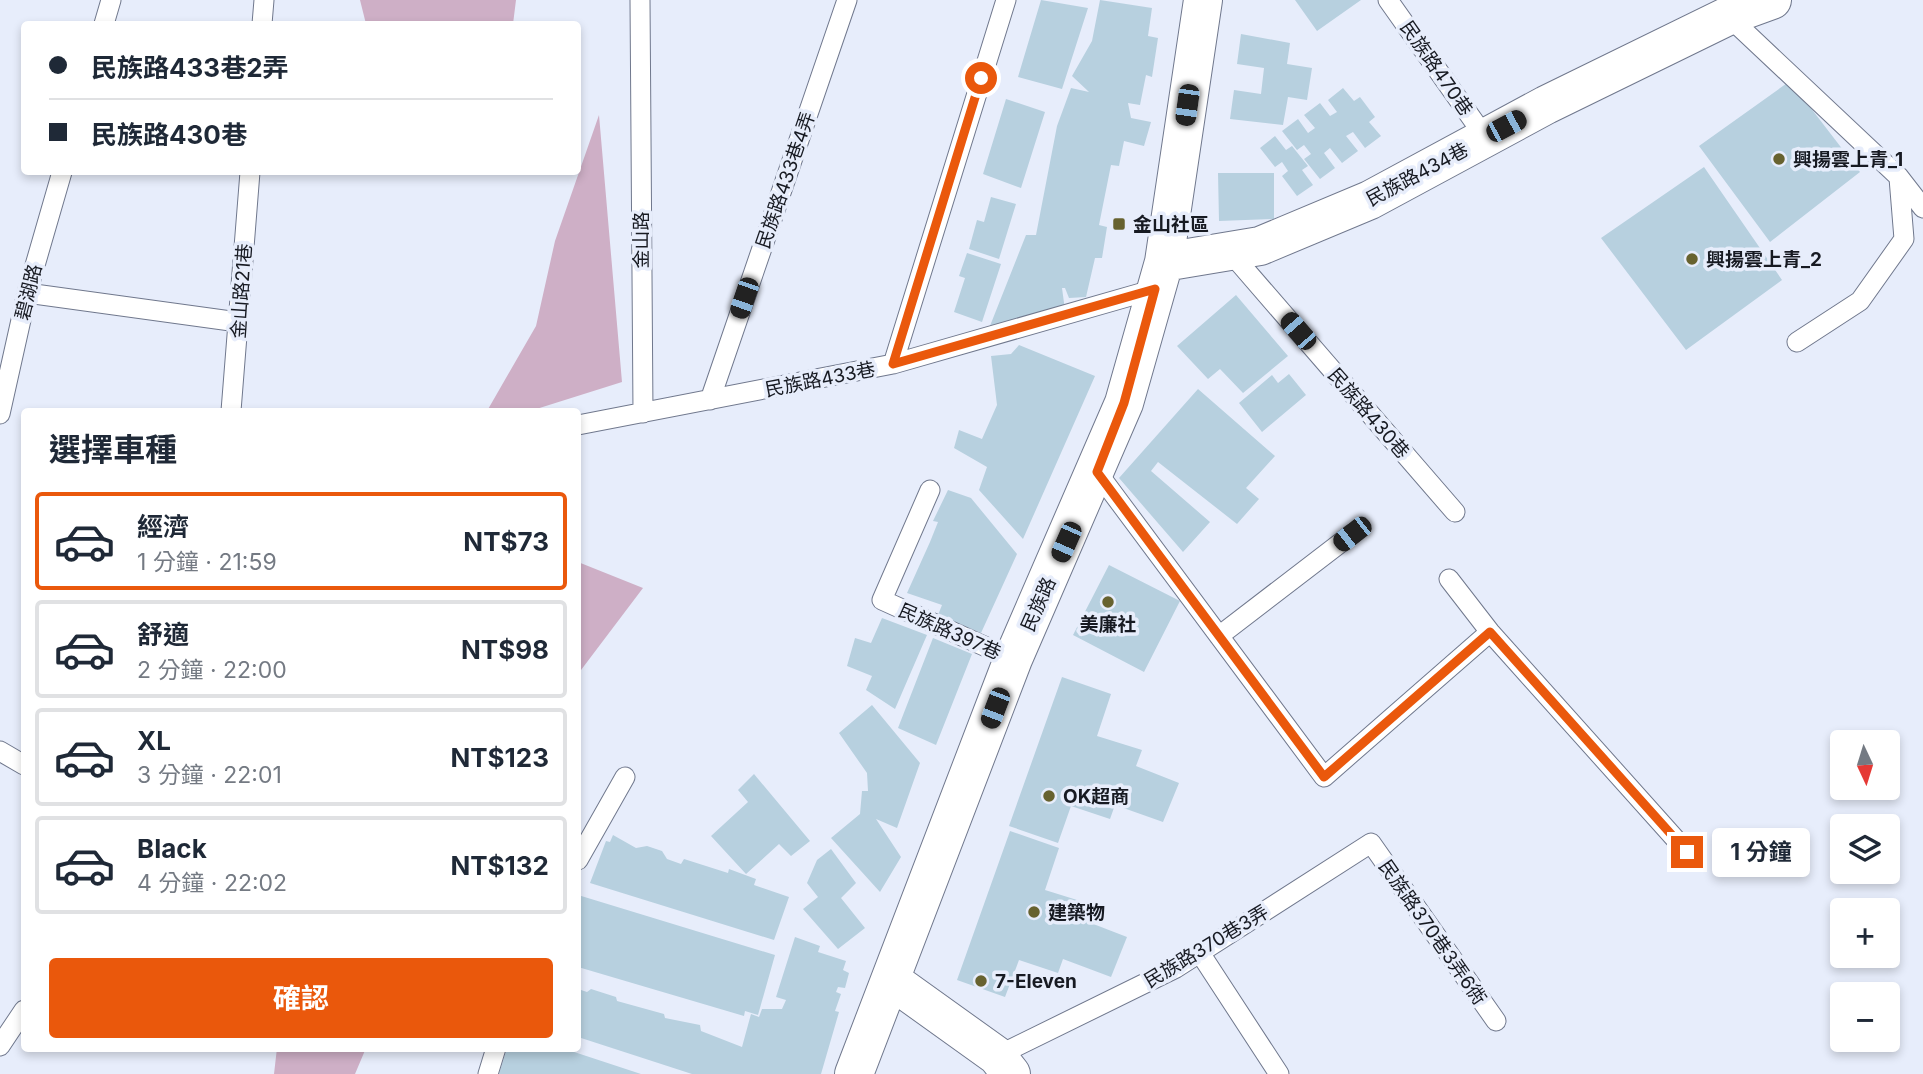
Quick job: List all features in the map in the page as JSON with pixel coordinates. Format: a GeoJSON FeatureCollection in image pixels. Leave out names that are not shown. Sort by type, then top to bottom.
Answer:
{"type":"FeatureCollection","features":[{"type":"Feature","properties":{"kind":"street","name":"民族路"},"geometry":{"type":"LineString","coordinates":[[854,1074],[1013,659],[1097,472],[1124,403],[1160,275],[1203,0]]}},
{"type":"Feature","properties":{"kind":"street","name":"民族路434巷"},"geometry":{"type":"LineString","coordinates":[[1160,275],[1229,251],[1260,246],[1370,200],[1485,137],[1728,16],[1772,0]]}},
{"type":"Feature","properties":{"kind":"street"},"geometry":{"type":"LineString","coordinates":[[891,980],[1004,1065]]}},
{"type":"Feature","properties":{"kind":"lane"},"geometry":{"type":"LineString","coordinates":[[105,21],[111,0]]}},
{"type":"Feature","properties":{"kind":"lane"},"geometry":{"type":"LineString","coordinates":[[262,21],[264,0]]}},
{"type":"Feature","properties":{"kind":"lane","name":"金山路"},"geometry":{"type":"LineString","coordinates":[[640,0],[643,413]]}},
{"type":"Feature","properties":{"kind":"lane","name":"民族路433巷4弄"},"geometry":{"type":"LineString","coordinates":[[709,400],[846,0]]}},
{"type":"Feature","properties":{"kind":"lane"},"geometry":{"type":"LineString","coordinates":[[893,364],[1006,0]]}},
{"type":"Feature","properties":{"kind":"lane","name":"民族路470巷"},"geometry":{"type":"LineString","coordinates":[[1388,0],[1485,137]]}},
{"type":"Feature","properties":{"kind":"lane"},"geometry":{"type":"LineString","coordinates":[[1728,16],[1899,177],[1921,205]]}},
{"type":"Feature","properties":{"kind":"lane","name":"碧湖路"},"geometry":{"type":"LineString","coordinates":[[0,414],[27,293],[61,175]]}},
{"type":"Feature","properties":{"kind":"lane","name":"金山路21巷"},"geometry":{"type":"LineString","coordinates":[[232,408],[250,175]]}},
{"type":"Feature","properties":{"kind":"lane"},"geometry":{"type":"LineString","coordinates":[[1797,342],[1860,301],[1904,239],[1899,177]]}},
{"type":"Feature","properties":{"kind":"lane","name":"民族路430巷"},"geometry":{"type":"LineString","coordinates":[[1229,251],[1455,512]]}},
{"type":"Feature","properties":{"kind":"lane","name":"民族路433巷"},"geometry":{"type":"LineString","coordinates":[[643,413],[893,364],[1160,275]]}},
{"type":"Feature","properties":{"kind":"lane"},"geometry":{"type":"LineString","coordinates":[[27,293],[238,322]]}},
{"type":"Feature","properties":{"kind":"lane"},"geometry":{"type":"LineString","coordinates":[[581,424],[643,413]]}},
{"type":"Feature","properties":{"kind":"lane"},"geometry":{"type":"LineString","coordinates":[[1097,472],[1324,777],[1490,632]]}},
{"type":"Feature","properties":{"kind":"lane","name":"民族路397巷"},"geometry":{"type":"LineString","coordinates":[[930,490],[882,600],[1013,659]]}},
{"type":"Feature","properties":{"kind":"lane"},"geometry":{"type":"LineString","coordinates":[[1219,636],[1352,534]]}},
{"type":"Feature","properties":{"kind":"lane"},"geometry":{"type":"LineString","coordinates":[[1449,579],[1490,632],[1687,852]]}},
{"type":"Feature","properties":{"kind":"lane"},"geometry":{"type":"LineString","coordinates":[[0,751],[21,763]]}},
{"type":"Feature","properties":{"kind":"lane"},"geometry":{"type":"LineString","coordinates":[[581,855],[625,777]]}},
{"type":"Feature","properties":{"kind":"lane","name":"民族路370巷3弄"},"geometry":{"type":"LineString","coordinates":[[1004,1065],[1177,968],[1371,843]]}},
{"type":"Feature","properties":{"kind":"lane","name":"民族路370巷3弄6衖"},"geometry":{"type":"LineString","coordinates":[[1371,843],[1496,1021]]}},
{"type":"Feature","properties":{"kind":"lane"},"geometry":{"type":"LineString","coordinates":[[1200,953],[1279,1074]]}},
{"type":"Feature","properties":{"kind":"lane"},"geometry":{"type":"LineString","coordinates":[[0,1046],[21,1014]]}},
{"type":"Feature","properties":{"kind":"lane"},"geometry":{"type":"LineString","coordinates":[[488,1074],[495,1052]]}},
{"type":"Feature","properties":{"kind":"shaded area"},"geometry":{"type":"Polygon","coordinates":[[[360,0],[516,0],[513,21],[365,21],[360,0]]]}},
{"type":"Feature","properties":{"kind":"shaded area"},"geometry":{"type":"Polygon","coordinates":[[[599,115],[622,382],[540,408],[489,408],[536,326],[555,241],[578,175],[581,175],[581,167],[599,115]]]}},
{"type":"Feature","properties":{"kind":"shaded area"},"geometry":{"type":"Polygon","coordinates":[[[581,563],[643,588],[581,670],[581,563]]]}},
{"type":"Feature","properties":{"kind":"shaded area"},"geometry":{"type":"Polygon","coordinates":[[[277,1052],[364,1052],[355,1074],[274,1074],[277,1052]]]}},
{"type":"Feature","properties":{"kind":"building"},"geometry":{"type":"Polygon","coordinates":[[[1041,0],[1088,8],[1062,89],[1018,77],[1041,0]]]}},
{"type":"Feature","properties":{"kind":"building"},"geometry":{"type":"Polygon","coordinates":[[[1100,0],[1152,8],[1148,36],[1158,38],[1152,77],[1146,75],[1140,105],[1128,103],[1131,118],[1151,122],[1144,146],[1124,141],[1119,166],[1111,165],[1099,225],[1107,227],[1102,258],[1095,258],[1086,297],[1069,298],[1065,288],[1062,288],[1065,310],[984,341],[1026,235],[1036,235],[1057,126],[1071,88],[1089,92],[1072,76],[1092,41],[1100,0]]]}},
{"type":"Feature","properties":{"kind":"building"},"geometry":{"type":"Polygon","coordinates":[[[1295,0],[1361,0],[1317,31],[1295,0]]]}},
{"type":"Feature","properties":{"kind":"building"},"geometry":{"type":"Polygon","coordinates":[[[1241,34],[1290,43],[1287,64],[1312,68],[1307,100],[1288,97],[1283,125],[1230,119],[1234,90],[1261,94],[1264,68],[1237,64],[1241,34]]]}},
{"type":"Feature","properties":{"kind":"building","name":"興揚雲上青_1"},"geometry":{"type":"Polygon","coordinates":[[[1790,81],[1860,172],[1770,242],[1699,146],[1790,81]]]}},
{"type":"Feature","properties":{"kind":"building"},"geometry":{"type":"Polygon","coordinates":[[[1343,88],[1354,101],[1360,97],[1375,117],[1369,122],[1381,136],[1365,148],[1353,132],[1346,136],[1358,151],[1342,163],[1330,148],[1324,153],[1335,168],[1320,179],[1304,159],[1311,154],[1304,145],[1297,150],[1282,131],[1298,119],[1308,133],[1315,128],[1304,115],[1320,103],[1330,116],[1337,112],[1328,100],[1343,88]]]}},
{"type":"Feature","properties":{"kind":"building"},"geometry":{"type":"Polygon","coordinates":[[[1006,99],[1045,112],[1021,188],[983,174],[1006,99]]]}},
{"type":"Feature","properties":{"kind":"building"},"geometry":{"type":"Polygon","coordinates":[[[1275,136],[1286,150],[1292,146],[1308,166],[1302,170],[1313,185],[1297,196],[1282,176],[1288,171],[1282,162],[1275,167],[1260,148],[1275,136]]]}},
{"type":"Feature","properties":{"kind":"building","name":"興揚雲上青_2"},"geometry":{"type":"Polygon","coordinates":[[[1704,167],[1782,280],[1686,350],[1601,238],[1704,167]]]}},
{"type":"Feature","properties":{"kind":"building"},"geometry":{"type":"Polygon","coordinates":[[[1218,173],[1274,173],[1274,219],[1219,221],[1218,173]]]}},
{"type":"Feature","properties":{"kind":"building"},"geometry":{"type":"Polygon","coordinates":[[[991,197],[1016,204],[999,259],[969,249],[977,220],[984,222],[991,197]]]}},
{"type":"Feature","properties":{"kind":"building"},"geometry":{"type":"Polygon","coordinates":[[[967,253],[1001,264],[982,322],[954,312],[965,278],[959,276],[967,253]]]}},
{"type":"Feature","properties":{"kind":"building"},"geometry":{"type":"Polygon","coordinates":[[[1236,295],[1288,356],[1243,393],[1220,369],[1208,379],[1177,346],[1236,295]]]}},
{"type":"Feature","properties":{"kind":"building"},"geometry":{"type":"Polygon","coordinates":[[[1019,345],[1095,376],[1023,539],[979,490],[987,467],[954,448],[959,430],[982,439],[997,405],[991,356],[1011,354],[1019,345]]]}},
{"type":"Feature","properties":{"kind":"building"},"geometry":{"type":"Polygon","coordinates":[[[1289,374],[1306,395],[1262,432],[1239,403],[1272,375],[1278,383],[1289,374]]]}},
{"type":"Feature","properties":{"kind":"building"},"geometry":{"type":"Polygon","coordinates":[[[1198,389],[1275,456],[1246,488],[1259,499],[1237,524],[1158,462],[1151,471],[1210,522],[1183,552],[1119,478],[1198,389]]]}},
{"type":"Feature","properties":{"kind":"building"},"geometry":{"type":"Polygon","coordinates":[[[948,490],[971,498],[1017,554],[981,633],[938,615],[942,605],[907,593],[938,522],[933,521],[948,490]]]}},
{"type":"Feature","properties":{"kind":"building"},"geometry":{"type":"Polygon","coordinates":[[[1109,565],[1180,601],[1144,672],[1073,635],[1109,565]]]}},
{"type":"Feature","properties":{"kind":"building"},"geometry":{"type":"Polygon","coordinates":[[[882,618],[927,635],[895,709],[866,690],[872,676],[847,666],[855,638],[871,643],[882,618]]]}},
{"type":"Feature","properties":{"kind":"building"},"geometry":{"type":"Polygon","coordinates":[[[933,638],[972,654],[936,745],[898,728],[933,638]]]}},
{"type":"Feature","properties":{"kind":"building"},"geometry":{"type":"Polygon","coordinates":[[[1062,677],[1111,694],[1097,736],[1142,750],[1136,766],[1179,783],[1163,822],[1115,805],[1110,819],[1071,806],[1058,843],[1009,826],[1062,677]]]}},
{"type":"Feature","properties":{"kind":"building"},"geometry":{"type":"Polygon","coordinates":[[[872,705],[920,763],[897,828],[876,819],[901,857],[880,892],[831,838],[860,814],[862,791],[868,791],[867,773],[839,733],[872,705]]]}},
{"type":"Feature","properties":{"kind":"building"},"geometry":{"type":"Polygon","coordinates":[[[754,774],[810,841],[791,856],[779,844],[746,874],[711,836],[748,802],[738,790],[754,774]]]}},
{"type":"Feature","properties":{"kind":"building","name":"建築物"},"geometry":{"type":"Polygon","coordinates":[[[1010,831],[1059,848],[1045,890],[1090,904],[1083,920],[1127,937],[1111,977],[1063,959],[1058,973],[1019,960],[1005,997],[957,980],[1010,831]]]}},
{"type":"Feature","properties":{"kind":"building"},"geometry":{"type":"Polygon","coordinates":[[[613,835],[636,848],[647,846],[662,851],[667,859],[681,864],[684,859],[728,873],[729,869],[756,879],[754,885],[789,897],[774,940],[590,883],[606,841],[610,842],[613,835]]]}},
{"type":"Feature","properties":{"kind":"building"},"geometry":{"type":"Polygon","coordinates":[[[831,849],[856,883],[841,898],[865,928],[838,949],[803,909],[818,897],[807,883],[817,860],[831,849]]]}},
{"type":"Feature","properties":{"kind":"building"},"geometry":{"type":"Polygon","coordinates":[[[581,896],[775,955],[758,1015],[745,1011],[744,1016],[581,968],[581,896]]]}},
{"type":"Feature","properties":{"kind":"building"},"geometry":{"type":"Polygon","coordinates":[[[795,937],[820,946],[818,952],[846,961],[843,970],[849,973],[845,988],[838,987],[836,992],[841,994],[835,1011],[839,1012],[821,1074],[692,1074],[581,1038],[581,990],[587,992],[591,989],[616,997],[617,1001],[664,1014],[665,1018],[700,1025],[701,1031],[742,1047],[751,1014],[759,1017],[762,1009],[782,1009],[786,1000],[776,997],[795,937]]]}},
{"type":"Feature","properties":{"kind":"building"},"geometry":{"type":"Polygon","coordinates":[[[506,1052],[574,1052],[641,1074],[499,1074],[506,1052]]]}},
{"type":"Feature","properties":{"kind":"place","name":"興揚雲上青_1"},"geometry":{"type":"Point","coordinates":[1779,159]}},
{"type":"Feature","properties":{"kind":"place","name":"金山社區"},"geometry":{"type":"Point","coordinates":[1119,224]}},
{"type":"Feature","properties":{"kind":"place","name":"興揚雲上青_2"},"geometry":{"type":"Point","coordinates":[1692,259]}},
{"type":"Feature","properties":{"kind":"place","name":"美廉社"},"geometry":{"type":"Point","coordinates":[1108,602]}},
{"type":"Feature","properties":{"kind":"place","name":"OK超商"},"geometry":{"type":"Point","coordinates":[1049,796]}},
{"type":"Feature","properties":{"kind":"place","name":"建築物"},"geometry":{"type":"Point","coordinates":[1034,912]}},
{"type":"Feature","properties":{"kind":"place","name":"7-Eleven"},"geometry":{"type":"Point","coordinates":[981,981]}},
{"type":"Feature","properties":{"kind":"route"},"geometry":{"type":"LineString","coordinates":[[981,78],[893,364],[1155,289],[1124,403],[1097,472],[1324,777],[1490,632],[1687,852]]}}]}
